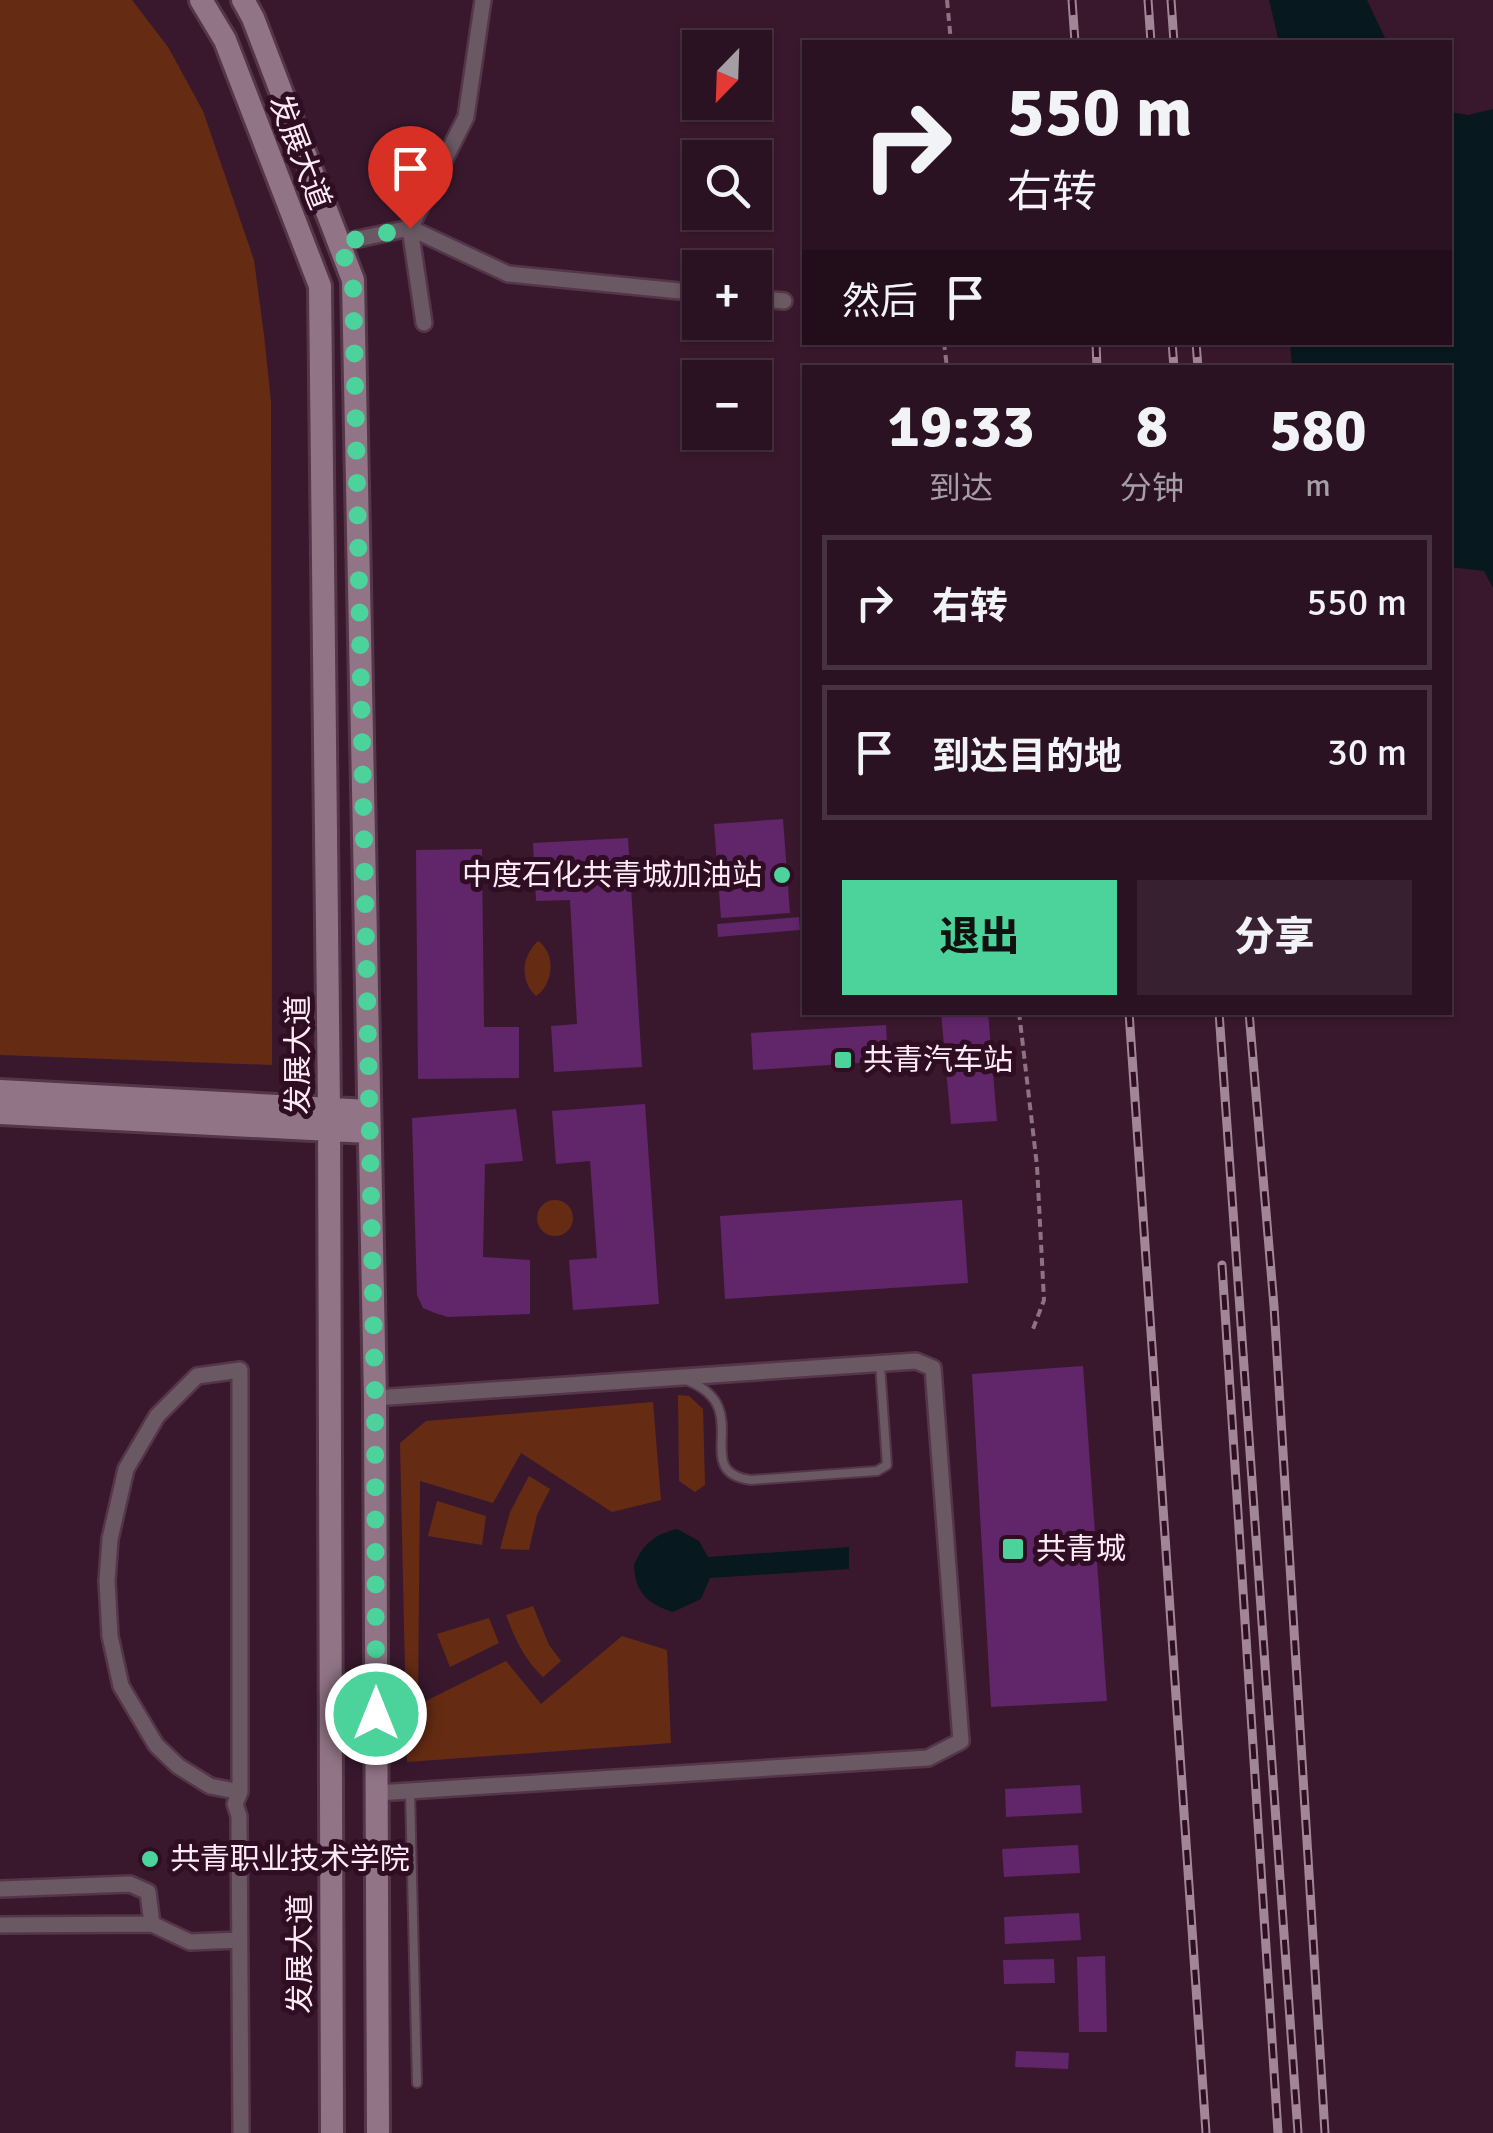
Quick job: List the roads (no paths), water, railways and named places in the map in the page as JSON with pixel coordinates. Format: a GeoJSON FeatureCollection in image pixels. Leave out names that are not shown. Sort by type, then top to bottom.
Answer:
{"type":"FeatureCollection","features":[{"type":"Feature","properties":{"kind":"main road","name":"发展大道"},"geometry":{"type":"LineString","coordinates":[[200,0],[224,40],[320,286],[329,1119],[332,2133]]}},
{"type":"Feature","properties":{"kind":"main road","name":"发展大道"},"geometry":{"type":"LineString","coordinates":[[243,0],[254,18],[353,280],[375,1398],[378,2133]]}},
{"type":"Feature","properties":{"kind":"main road"},"geometry":{"type":"LineString","coordinates":[[0,1092],[329,1119]]}},
{"type":"Feature","properties":{"kind":"main road"},"geometry":{"type":"LineString","coordinates":[[0,1113],[369,1121]]}},
{"type":"Feature","properties":{"kind":"street"},"geometry":{"type":"LineString","coordinates":[[424,323],[410,228],[466,117],[483,0]]}},
{"type":"Feature","properties":{"kind":"street"},"geometry":{"type":"LineString","coordinates":[[339,243],[410,228],[508,274],[682,290]]}},
{"type":"Feature","properties":{"kind":"street"},"geometry":{"type":"LineString","coordinates":[[772,300],[784,301]]}},
{"type":"Feature","properties":{"kind":"street"},"geometry":{"type":"LineString","coordinates":[[375,1398],[916,1361],[933,1368],[961,1741],[928,1758],[377,1794]]}},
{"type":"Feature","properties":{"kind":"street"},"geometry":{"type":"LineString","coordinates":[[240,1792],[210,1786],[156,1746],[121,1686],[110,1636],[107,1581],[110,1538],[126,1469],[157,1416],[197,1376],[240,1370],[240,1792],[235,1804],[239,1816],[241,2133]]}},
{"type":"Feature","properties":{"kind":"street"},"geometry":{"type":"LineString","coordinates":[[0,1888],[130,1884],[148,1892],[152,1924]]}},
{"type":"Feature","properties":{"kind":"street"},"geometry":{"type":"LineString","coordinates":[[0,1925],[152,1924],[190,1942],[240,1940]]}},
{"type":"Feature","properties":{"kind":"lane"},"geometry":{"type":"LineString","coordinates":[[678,1377],[704,1388],[714,1398],[721,1412],[722,1462],[727,1473],[752,1480],[877,1471],[888,1465],[880,1364]]}},
{"type":"Feature","properties":{"kind":"lane"},"geometry":{"type":"LineString","coordinates":[[410,1792],[417,2083]]}},
{"type":"Feature","properties":{"kind":"railway"},"geometry":{"type":"LineString","coordinates":[[1072,0],[1075,40]]}},
{"type":"Feature","properties":{"kind":"railway"},"geometry":{"type":"LineString","coordinates":[[1148,0],[1151,40]]}},
{"type":"Feature","properties":{"kind":"railway"},"geometry":{"type":"LineString","coordinates":[[1171,0],[1174,40]]}},
{"type":"Feature","properties":{"kind":"railway"},"geometry":{"type":"LineString","coordinates":[[1096,345],[1097,365]]}},
{"type":"Feature","properties":{"kind":"railway"},"geometry":{"type":"LineString","coordinates":[[1172,345],[1174,365]]}},
{"type":"Feature","properties":{"kind":"railway"},"geometry":{"type":"LineString","coordinates":[[1196,345],[1198,365]]}},
{"type":"Feature","properties":{"kind":"railway"},"geometry":{"type":"LineString","coordinates":[[1129,1015],[1206,2133]]}},
{"type":"Feature","properties":{"kind":"railway"},"geometry":{"type":"LineString","coordinates":[[1219,1015],[1298,2133]]}},
{"type":"Feature","properties":{"kind":"railway"},"geometry":{"type":"LineString","coordinates":[[1249,1015],[1274,1306],[1325,2133]]}},
{"type":"Feature","properties":{"kind":"railway"},"geometry":{"type":"LineString","coordinates":[[1222,1265],[1278,2133]]}},
{"type":"Feature","properties":{"kind":"place","name":"中度石化共青城加油站"},"geometry":{"type":"Point","coordinates":[782,875]}},
{"type":"Feature","properties":{"kind":"place","name":"共青汽车站"},"geometry":{"type":"Point","coordinates":[843,1060]}},
{"type":"Feature","properties":{"kind":"place","name":"共青城"},"geometry":{"type":"Point","coordinates":[1013,1549]}},
{"type":"Feature","properties":{"kind":"place","name":"共青职业技术学院"},"geometry":{"type":"Point","coordinates":[150,1859]}}]}
